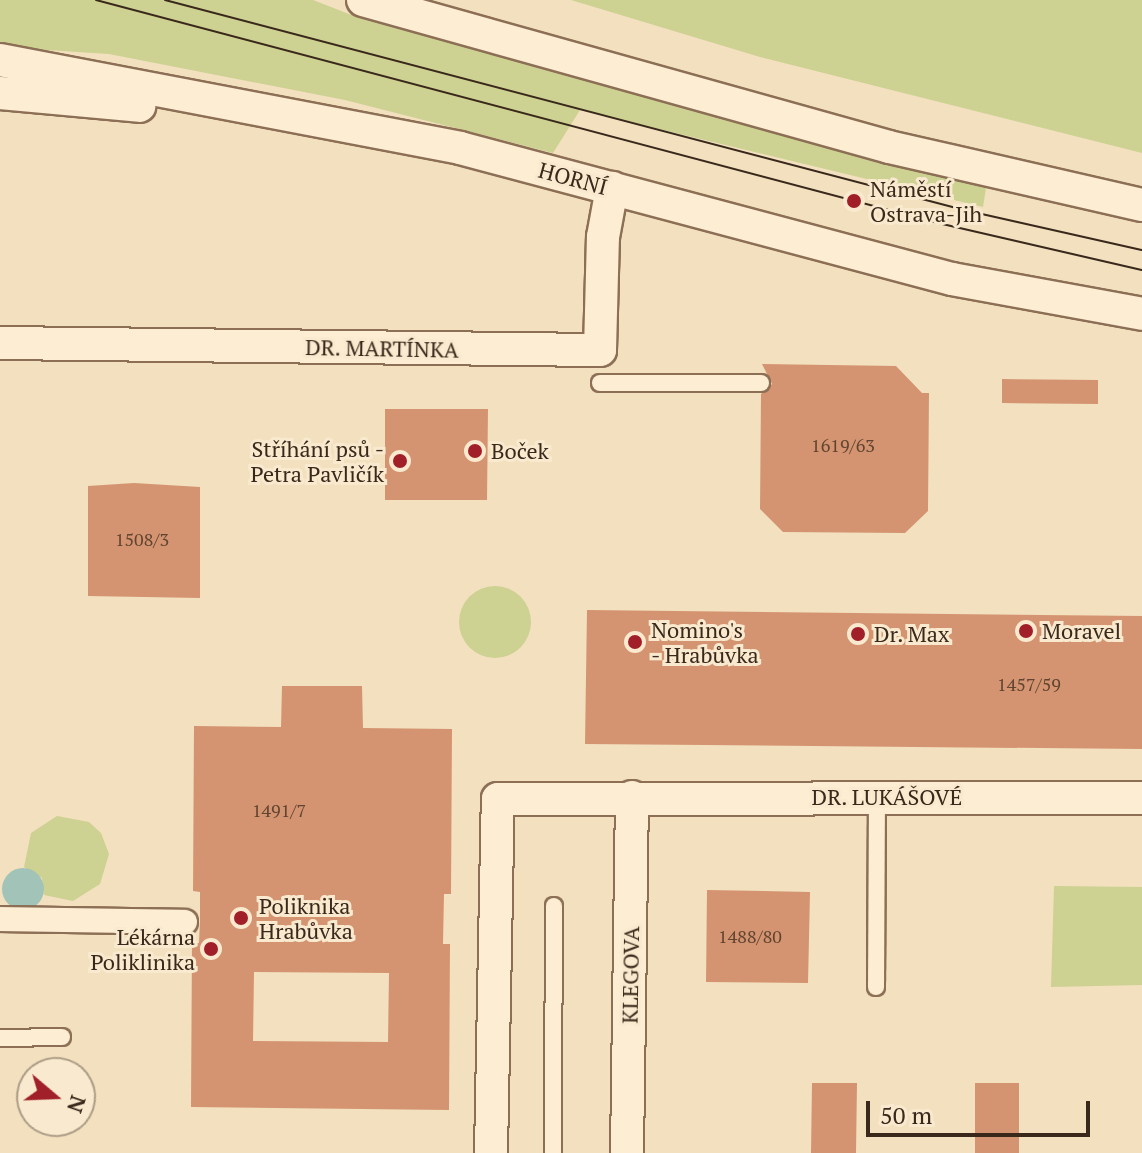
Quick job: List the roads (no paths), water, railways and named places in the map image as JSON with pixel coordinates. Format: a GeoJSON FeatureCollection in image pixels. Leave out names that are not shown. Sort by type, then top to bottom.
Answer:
{"type":"FeatureCollection","features":[{"type":"Feature","properties":{"kind":"street"},"geometry":{"type":"LineString","coordinates":[[363,0],[482,32],[612,74],[889,147],[1142,205]]}},
{"type":"Feature","properties":{"kind":"street"},"geometry":{"type":"LineString","coordinates":[[402,0],[482,32]]}},
{"type":"Feature","properties":{"kind":"street","name":"HORNÍ"},"geometry":{"type":"LineString","coordinates":[[0,60],[266,114],[460,148],[952,279],[1142,314]]}},
{"type":"Feature","properties":{"kind":"street"},"geometry":{"type":"LineString","coordinates":[[0,93],[266,114]]}},
{"type":"Feature","properties":{"kind":"street","name":"DR. MARTÍNKA"},"geometry":{"type":"LineString","coordinates":[[0,343],[600,350],[603,237],[612,188]]}},
{"type":"Feature","properties":{"kind":"street","name":"KLEGOVA"},"geometry":{"type":"LineString","coordinates":[[627,1153],[632,797]]}},
{"type":"Feature","properties":{"kind":"street","name":"DR. LUKÁŠOVÉ"},"geometry":{"type":"LineString","coordinates":[[491,1153],[498,799],[1142,798]]}},
{"type":"Feature","properties":{"kind":"street"},"geometry":{"type":"LineString","coordinates":[[0,919],[185,922]]}},
{"type":"Feature","properties":{"kind":"lane"},"geometry":{"type":"LineString","coordinates":[[600,383],[761,383]]}},
{"type":"Feature","properties":{"kind":"lane"},"geometry":{"type":"LineString","coordinates":[[876,987],[877,797]]}},
{"type":"Feature","properties":{"kind":"lane"},"geometry":{"type":"LineString","coordinates":[[553,1153],[554,906]]}},
{"type":"Feature","properties":{"kind":"lane"},"geometry":{"type":"LineString","coordinates":[[0,1038],[62,1037]]}},
{"type":"Feature","properties":{"kind":"water"},"geometry":{"type":"Polygon","coordinates":[[[23,868],[38,874],[44,889],[38,904],[23,910],[8,904],[2,889],[8,874],[23,868]]]}},
{"type":"Feature","properties":{"kind":"tram line"},"geometry":{"type":"LineString","coordinates":[[96,0],[938,223],[1142,270]]}},
{"type":"Feature","properties":{"kind":"tram line"},"geometry":{"type":"LineString","coordinates":[[165,0],[964,210],[1142,250]]}},
{"type":"Feature","properties":{"kind":"place","name":"Náměstí Ostrava-Jih"},"geometry":{"type":"Point","coordinates":[854,201]}},
{"type":"Feature","properties":{"kind":"place","name":"Boček"},"geometry":{"type":"Point","coordinates":[475,451]}},
{"type":"Feature","properties":{"kind":"place","name":"Stříhání psů - Petra Pavličík"},"geometry":{"type":"Point","coordinates":[400,461]}},
{"type":"Feature","properties":{"kind":"place","name":"Moravel"},"geometry":{"type":"Point","coordinates":[1026,631]}},
{"type":"Feature","properties":{"kind":"place","name":"Dr. Max"},"geometry":{"type":"Point","coordinates":[858,634]}},
{"type":"Feature","properties":{"kind":"place","name":"Nomino's - Hrabůvka"},"geometry":{"type":"Point","coordinates":[635,642]}},
{"type":"Feature","properties":{"kind":"place","name":"Poliknika Hrabůvka"},"geometry":{"type":"Point","coordinates":[241,918]}},
{"type":"Feature","properties":{"kind":"place","name":"Lékárna Poliklinika"},"geometry":{"type":"Point","coordinates":[211,949]}}]}
